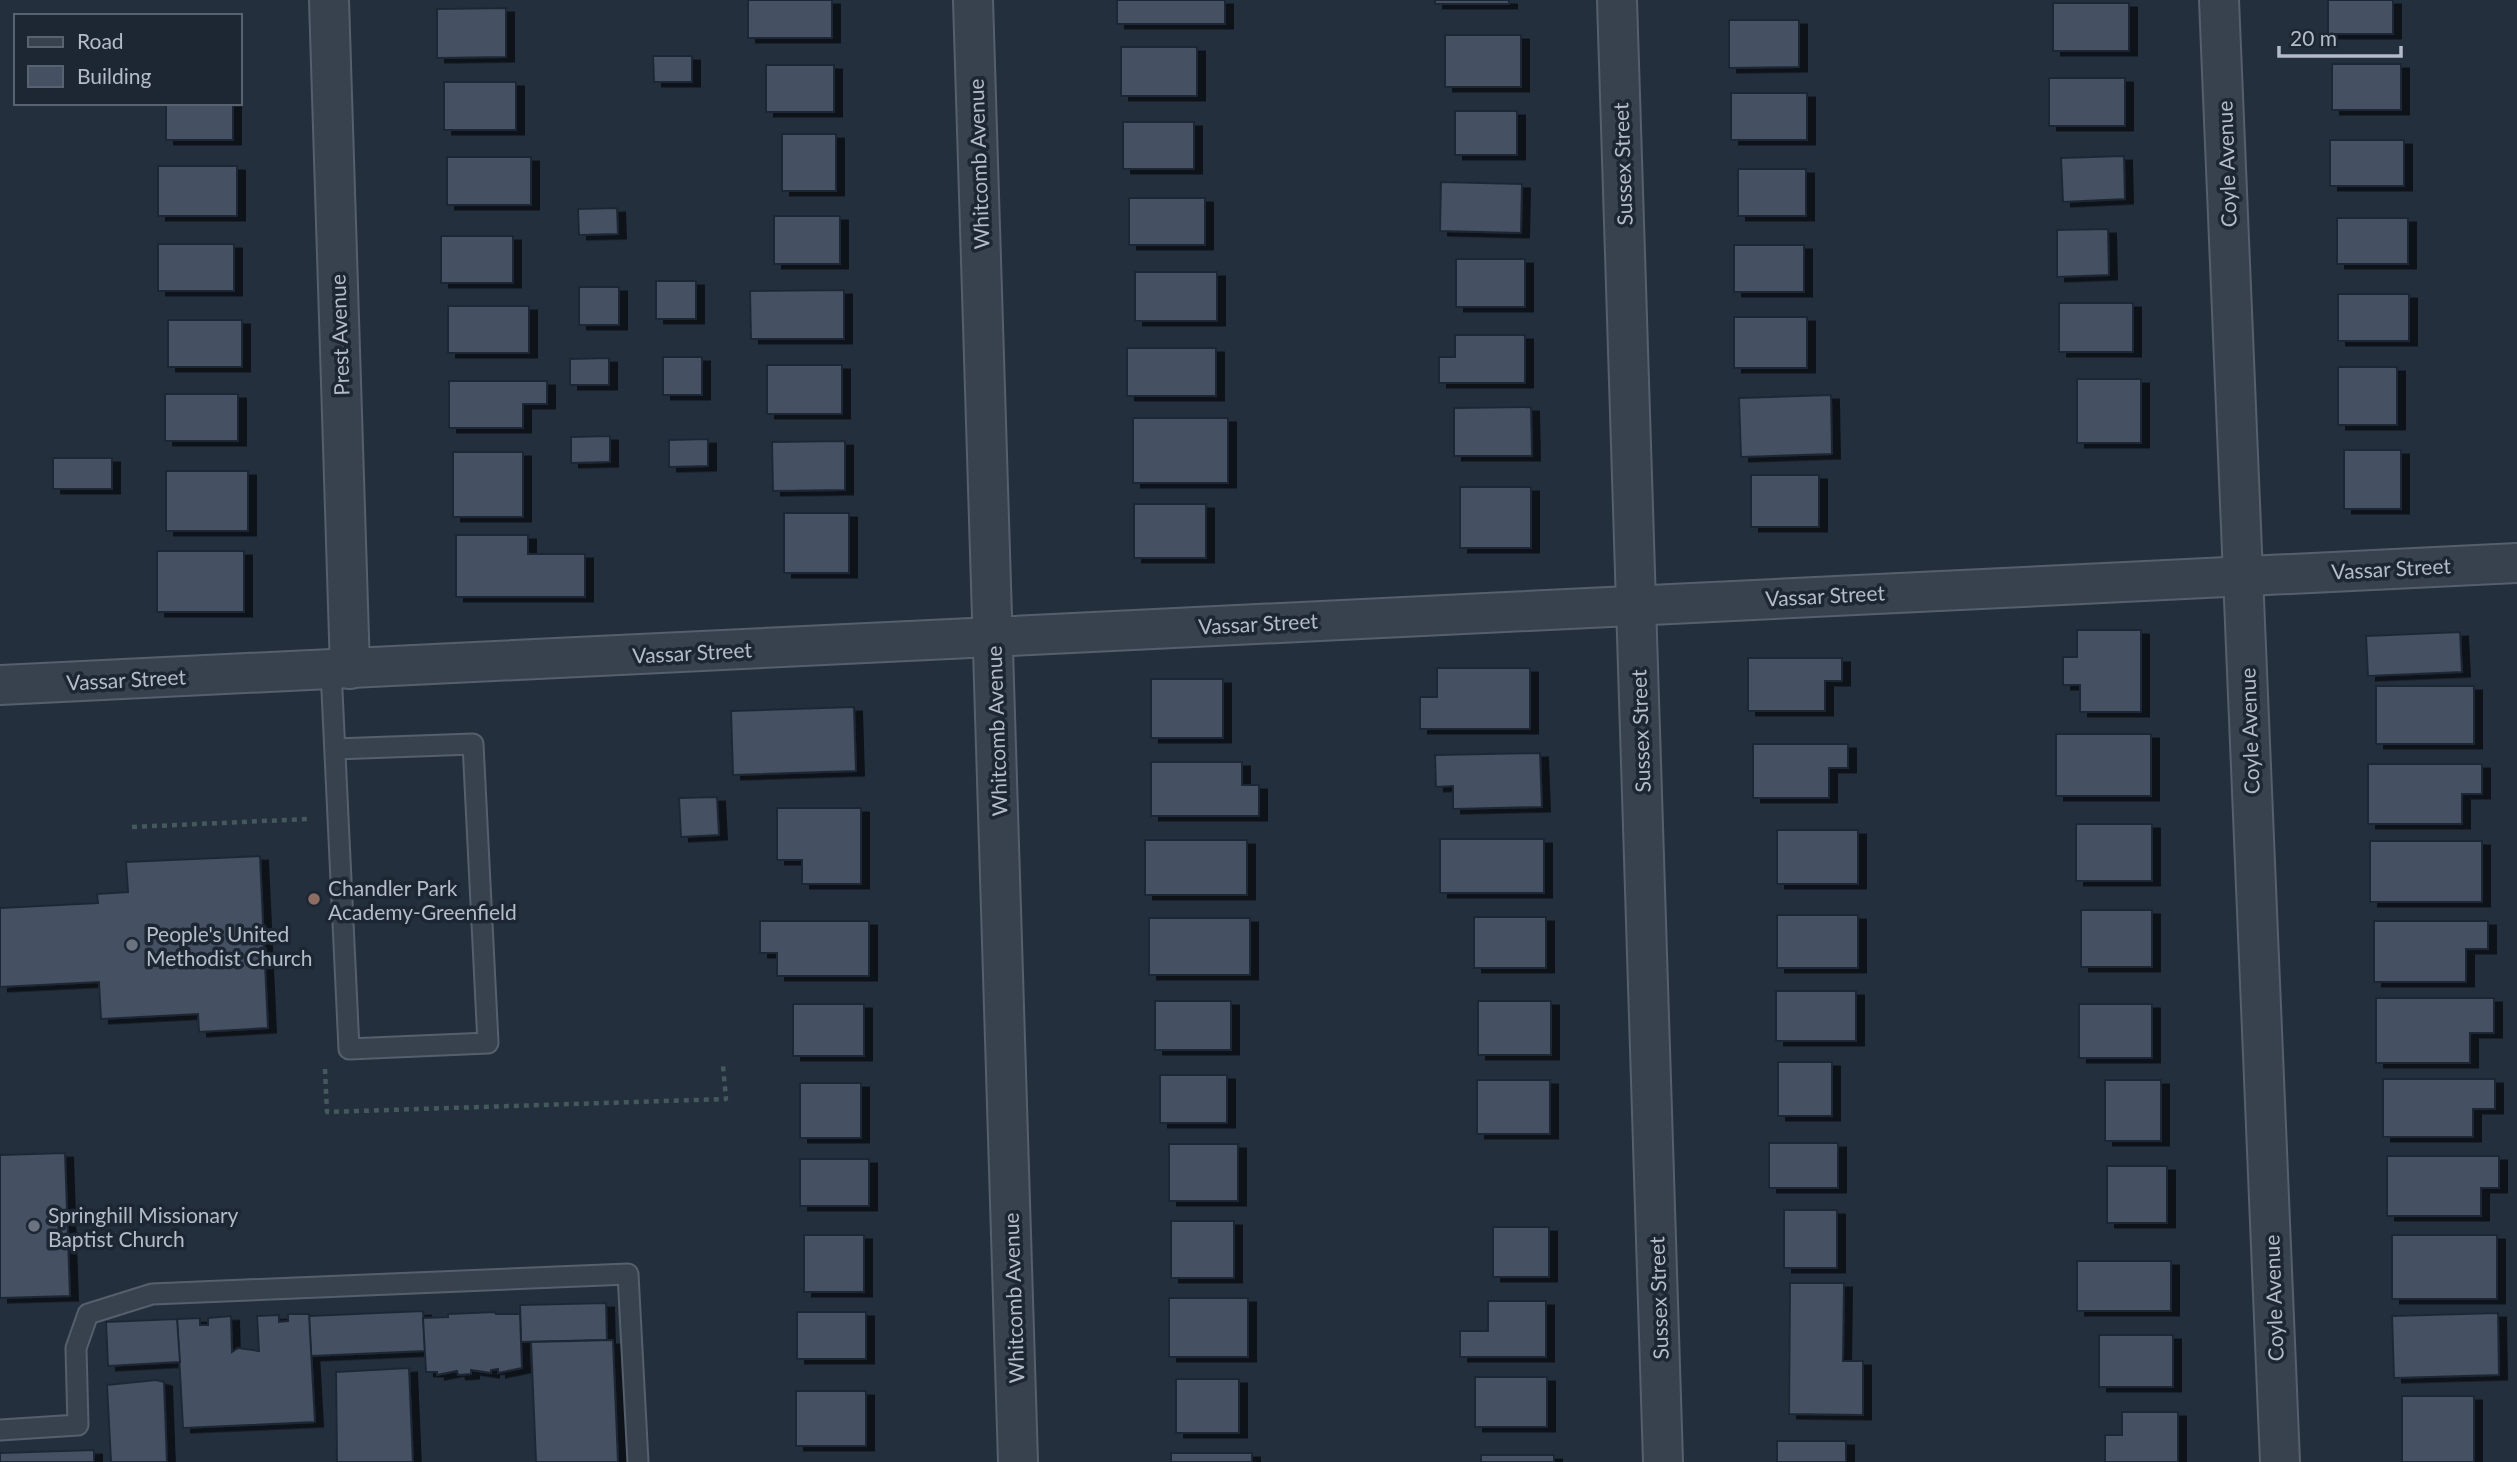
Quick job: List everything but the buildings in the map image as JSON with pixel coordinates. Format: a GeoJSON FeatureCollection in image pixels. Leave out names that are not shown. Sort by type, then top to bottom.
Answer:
{"type":"FeatureCollection","features":[{"type":"Feature","properties":{"kind":"street","name":"Prest Avenue"},"geometry":{"type":"LineString","coordinates":[[329,0],[341,670]]}},
{"type":"Feature","properties":{"kind":"street","name":"Whitcomb Avenue"},"geometry":{"type":"LineString","coordinates":[[973,0],[1018,1462]]}},
{"type":"Feature","properties":{"kind":"street","name":"Sussex Street"},"geometry":{"type":"LineString","coordinates":[[1617,0],[1663,1462]]}},
{"type":"Feature","properties":{"kind":"street","name":"Coyle Avenue"},"geometry":{"type":"LineString","coordinates":[[2219,0],[2280,1462]]}},
{"type":"Feature","properties":{"kind":"street","name":"Vassar Street"},"geometry":{"type":"LineString","coordinates":[[0,685],[2517,563]]}},
{"type":"Feature","properties":{"kind":"lane"},"geometry":{"type":"LineString","coordinates":[[335,748],[473,744],[488,1043],[349,1049],[335,748],[341,670]]}},
{"type":"Feature","properties":{"kind":"lane"},"geometry":{"type":"LineString","coordinates":[[0,1430],[78,1425],[76,1348],[88,1314],[152,1294],[628,1274],[638,1462]]}},
{"type":"Feature","properties":{"kind":"path"},"geometry":{"type":"LineString","coordinates":[[132,827],[316,818]]}},
{"type":"Feature","properties":{"kind":"path"},"geometry":{"type":"LineString","coordinates":[[325,1059],[327,1112],[726,1100],[723,1066]]}},
{"type":"Feature","properties":{"kind":"place","name":"Chandler Park Academy-Greenfield"},"geometry":{"type":"Point","coordinates":[314,899]}},
{"type":"Feature","properties":{"kind":"place","name":"People's United Methodist Church"},"geometry":{"type":"Point","coordinates":[132,945]}},
{"type":"Feature","properties":{"kind":"place","name":"Springhill Missionary Baptist Church"},"geometry":{"type":"Point","coordinates":[34,1226]}}]}
